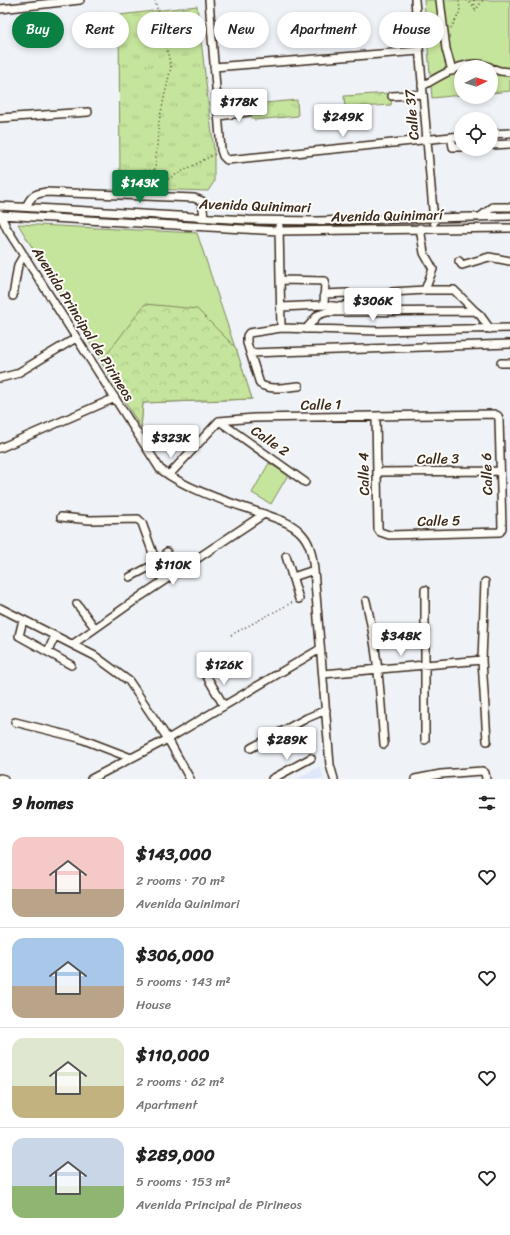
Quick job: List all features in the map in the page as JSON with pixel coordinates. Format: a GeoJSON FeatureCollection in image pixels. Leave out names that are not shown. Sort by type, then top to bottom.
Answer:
{"type":"FeatureCollection","features":[{"type":"Feature","properties":{"kind":"street"},"geometry":{"type":"LineString","coordinates":[[0,9],[80,0]]}},
{"type":"Feature","properties":{"kind":"street"},"geometry":{"type":"LineString","coordinates":[[209,0],[221,150],[223,156],[227,160],[454,137]]}},
{"type":"Feature","properties":{"kind":"street","name":"Calle 37"},"geometry":{"type":"LineString","coordinates":[[415,0],[434,228]]}},
{"type":"Feature","properties":{"kind":"street"},"geometry":{"type":"LineString","coordinates":[[422,86],[452,71],[446,49],[440,0]]}},
{"type":"Feature","properties":{"kind":"street"},"geometry":{"type":"LineString","coordinates":[[214,67],[419,51]]}},
{"type":"Feature","properties":{"kind":"street"},"geometry":{"type":"LineString","coordinates":[[498,70],[510,72]]}},
{"type":"Feature","properties":{"kind":"street"},"geometry":{"type":"LineString","coordinates":[[392,96],[423,94]]}},
{"type":"Feature","properties":{"kind":"street"},"geometry":{"type":"LineString","coordinates":[[0,118],[88,112]]}},
{"type":"Feature","properties":{"kind":"street"},"geometry":{"type":"LineString","coordinates":[[219,116],[248,112]]}},
{"type":"Feature","properties":{"kind":"street"},"geometry":{"type":"LineString","coordinates":[[498,133],[510,132]]}},
{"type":"Feature","properties":{"kind":"street"},"geometry":{"type":"LineString","coordinates":[[451,137],[454,147]]}},
{"type":"Feature","properties":{"kind":"street"},"geometry":{"type":"LineString","coordinates":[[498,145],[510,144]]}},
{"type":"Feature","properties":{"kind":"street"},"geometry":{"type":"LineString","coordinates":[[26,207],[30,197],[35,194],[46,192],[194,198],[202,201],[204,217]]}},
{"type":"Feature","properties":{"kind":"street","name":"Avenida Quinimari"},"geometry":{"type":"LineString","coordinates":[[0,206],[204,217],[317,221],[510,216]]}},
{"type":"Feature","properties":{"kind":"street"},"geometry":{"type":"LineString","coordinates":[[480,216],[493,207],[510,207]]}},
{"type":"Feature","properties":{"kind":"street","name":"Avenida Quinimarí"},"geometry":{"type":"LineString","coordinates":[[0,214],[279,230],[510,228]]}},
{"type":"Feature","properties":{"kind":"street","name":"Avenida Principal de Pirineos"},"geometry":{"type":"LineString","coordinates":[[0,214],[76,338],[160,469],[194,488],[278,519],[299,530],[310,547],[314,570],[330,765],[334,779]]}},
{"type":"Feature","properties":{"kind":"street"},"geometry":{"type":"LineString","coordinates":[[279,220],[282,328]]}},
{"type":"Feature","properties":{"kind":"street"},"geometry":{"type":"LineString","coordinates":[[420,228],[424,253],[433,269],[425,290]]}},
{"type":"Feature","properties":{"kind":"street"},"geometry":{"type":"LineString","coordinates":[[13,296],[18,264],[24,255]]}},
{"type":"Feature","properties":{"kind":"street"},"geometry":{"type":"LineString","coordinates":[[459,261],[462,265],[489,257],[510,261]]}},
{"type":"Feature","properties":{"kind":"street"},"geometry":{"type":"LineString","coordinates":[[283,280],[325,281],[324,305]]}},
{"type":"Feature","properties":{"kind":"street"},"geometry":{"type":"LineString","coordinates":[[392,292],[454,290],[480,315],[490,329]]}},
{"type":"Feature","properties":{"kind":"street"},"geometry":{"type":"LineString","coordinates":[[281,307],[324,305],[342,307],[353,301],[347,293],[324,294]]}},
{"type":"Feature","properties":{"kind":"street"},"geometry":{"type":"LineString","coordinates":[[306,329],[318,315],[328,312],[475,311]]}},
{"type":"Feature","properties":{"kind":"street"},"geometry":{"type":"LineString","coordinates":[[299,386],[265,387],[260,384],[250,353],[247,336],[249,333],[282,328],[378,331],[510,328]]}},
{"type":"Feature","properties":{"kind":"street"},"geometry":{"type":"LineString","coordinates":[[0,378],[16,374],[76,338]]}},
{"type":"Feature","properties":{"kind":"street"},"geometry":{"type":"LineString","coordinates":[[250,353],[510,344]]}},
{"type":"Feature","properties":{"kind":"street"},"geometry":{"type":"LineString","coordinates":[[501,364],[510,363]]}},
{"type":"Feature","properties":{"kind":"street"},"geometry":{"type":"LineString","coordinates":[[0,448],[115,398]]}},
{"type":"Feature","properties":{"kind":"street","name":"Calle 1"},"geometry":{"type":"LineString","coordinates":[[219,421],[254,418],[498,416]]}},
{"type":"Feature","properties":{"kind":"street","name":"Calle 6"},"geometry":{"type":"LineString","coordinates":[[498,416],[502,528],[500,532]]}},
{"type":"Feature","properties":{"kind":"street","name":"Calle 4"},"geometry":{"type":"LineString","coordinates":[[376,417],[379,531]]}},
{"type":"Feature","properties":{"kind":"street"},"geometry":{"type":"LineString","coordinates":[[169,475],[219,421]]}},
{"type":"Feature","properties":{"kind":"street","name":"Calle 2"},"geometry":{"type":"LineString","coordinates":[[219,421],[305,482]]}},
{"type":"Feature","properties":{"kind":"street","name":"Calle 3"},"geometry":{"type":"LineString","coordinates":[[377,472],[500,471]]}},
{"type":"Feature","properties":{"kind":"street"},"geometry":{"type":"LineString","coordinates":[[73,644],[264,514]]}},
{"type":"Feature","properties":{"kind":"street"},"geometry":{"type":"LineString","coordinates":[[61,517],[90,520],[138,519],[142,523],[164,581]]}},
{"type":"Feature","properties":{"kind":"street","name":"Calle 5"},"geometry":{"type":"LineString","coordinates":[[379,531],[389,535],[500,532]]}},
{"type":"Feature","properties":{"kind":"street"},"geometry":{"type":"LineString","coordinates":[[167,552],[172,576]]}},
{"type":"Feature","properties":{"kind":"street"},"geometry":{"type":"LineString","coordinates":[[286,556],[299,599]]}},
{"type":"Feature","properties":{"kind":"street"},"geometry":{"type":"LineString","coordinates":[[130,577],[157,563]]}},
{"type":"Feature","properties":{"kind":"street"},"geometry":{"type":"LineString","coordinates":[[293,577],[314,570]]}},
{"type":"Feature","properties":{"kind":"street"},"geometry":{"type":"LineString","coordinates":[[485,582],[482,660],[487,741]]}},
{"type":"Feature","properties":{"kind":"street"},"geometry":{"type":"LineString","coordinates":[[425,590],[425,740]]}},
{"type":"Feature","properties":{"kind":"street"},"geometry":{"type":"LineString","coordinates":[[366,601],[375,640],[379,668],[384,744]]}},
{"type":"Feature","properties":{"kind":"street"},"geometry":{"type":"LineString","coordinates":[[77,604],[95,628]]}},
{"type":"Feature","properties":{"kind":"street"},"geometry":{"type":"LineString","coordinates":[[0,608],[95,656],[129,681],[168,739],[190,779]]}},
{"type":"Feature","properties":{"kind":"street"},"geometry":{"type":"LineString","coordinates":[[23,620],[18,636],[48,651],[71,665]]}},
{"type":"Feature","properties":{"kind":"street"},"geometry":{"type":"LineString","coordinates":[[48,651],[55,636]]}},
{"type":"Feature","properties":{"kind":"street"},"geometry":{"type":"LineString","coordinates":[[91,779],[168,739],[320,649]]}},
{"type":"Feature","properties":{"kind":"street"},"geometry":{"type":"LineString","coordinates":[[323,674],[482,660]]}},
{"type":"Feature","properties":{"kind":"street"},"geometry":{"type":"LineString","coordinates":[[206,675],[224,706]]}},
{"type":"Feature","properties":{"kind":"street"},"geometry":{"type":"LineString","coordinates":[[251,748],[306,718],[326,710]]}},
{"type":"Feature","properties":{"kind":"street"},"geometry":{"type":"LineString","coordinates":[[15,722],[79,738],[131,758]]}},
{"type":"Feature","properties":{"kind":"street"},"geometry":{"type":"LineString","coordinates":[[272,779],[311,758]]}},
{"type":"Feature","properties":{"kind":"street"},"geometry":{"type":"LineString","coordinates":[[415,779],[442,774],[482,772],[485,773],[486,779]]}},
{"type":"Feature","properties":{"kind":"street"},"geometry":{"type":"LineString","coordinates":[[0,778],[4,779]]}},
{"type":"Feature","properties":{"kind":"path"},"geometry":{"type":"LineString","coordinates":[[155,0],[171,67],[159,121],[155,170],[164,182],[221,150]]}},
{"type":"Feature","properties":{"kind":"path"},"geometry":{"type":"LineString","coordinates":[[450,29],[460,12],[459,0]]}},
{"type":"Feature","properties":{"kind":"path"},"geometry":{"type":"LineString","coordinates":[[466,0],[475,7]]}},
{"type":"Feature","properties":{"kind":"path"},"geometry":{"type":"LineString","coordinates":[[474,0],[475,11],[483,0]]}},
{"type":"Feature","properties":{"kind":"path"},"geometry":{"type":"LineString","coordinates":[[121,171],[155,170]]}},
{"type":"Feature","properties":{"kind":"path"},"geometry":{"type":"LineString","coordinates":[[232,635],[299,599]]}},
{"type":"Feature","properties":{"kind":"shaded area"},"geometry":{"type":"Polygon","coordinates":[[[320,766],[324,779],[297,779],[320,766]]]}},
{"type":"Feature","properties":{"kind":"green space"},"geometry":{"type":"Polygon","coordinates":[[[424,0],[510,0],[510,91],[498,92],[498,60],[454,60],[454,96],[432,98],[428,48],[444,48],[444,12],[425,12],[424,0]]]}},
{"type":"Feature","properties":{"kind":"green space"},"geometry":{"type":"Polygon","coordinates":[[[197,6],[198,12],[145,12],[197,6]]]}},
{"type":"Feature","properties":{"kind":"green space"},"geometry":{"type":"Polygon","coordinates":[[[137,13],[137,48],[202,48],[214,151],[214,182],[208,191],[120,188],[119,48],[129,48],[129,14],[137,13]]]}},
{"type":"Feature","properties":{"kind":"green space"},"geometry":{"type":"Polygon","coordinates":[[[390,93],[392,96],[391,105],[345,108],[344,96],[390,93]]]}},
{"type":"Feature","properties":{"kind":"green space"},"geometry":{"type":"Polygon","coordinates":[[[297,100],[298,116],[254,120],[248,112],[254,104],[297,100]]]}},
{"type":"Feature","properties":{"kind":"green space"},"geometry":{"type":"Polygon","coordinates":[[[18,224],[197,233],[252,399],[143,403],[141,428],[18,224]]]}},
{"type":"Feature","properties":{"kind":"green space"},"geometry":{"type":"Polygon","coordinates":[[[145,304],[197,309],[236,348],[252,399],[143,403],[141,428],[101,362],[145,304]]]}},
{"type":"Feature","properties":{"kind":"green space"},"geometry":{"type":"Polygon","coordinates":[[[269,463],[288,475],[271,504],[252,493],[269,463]]]}}]}
